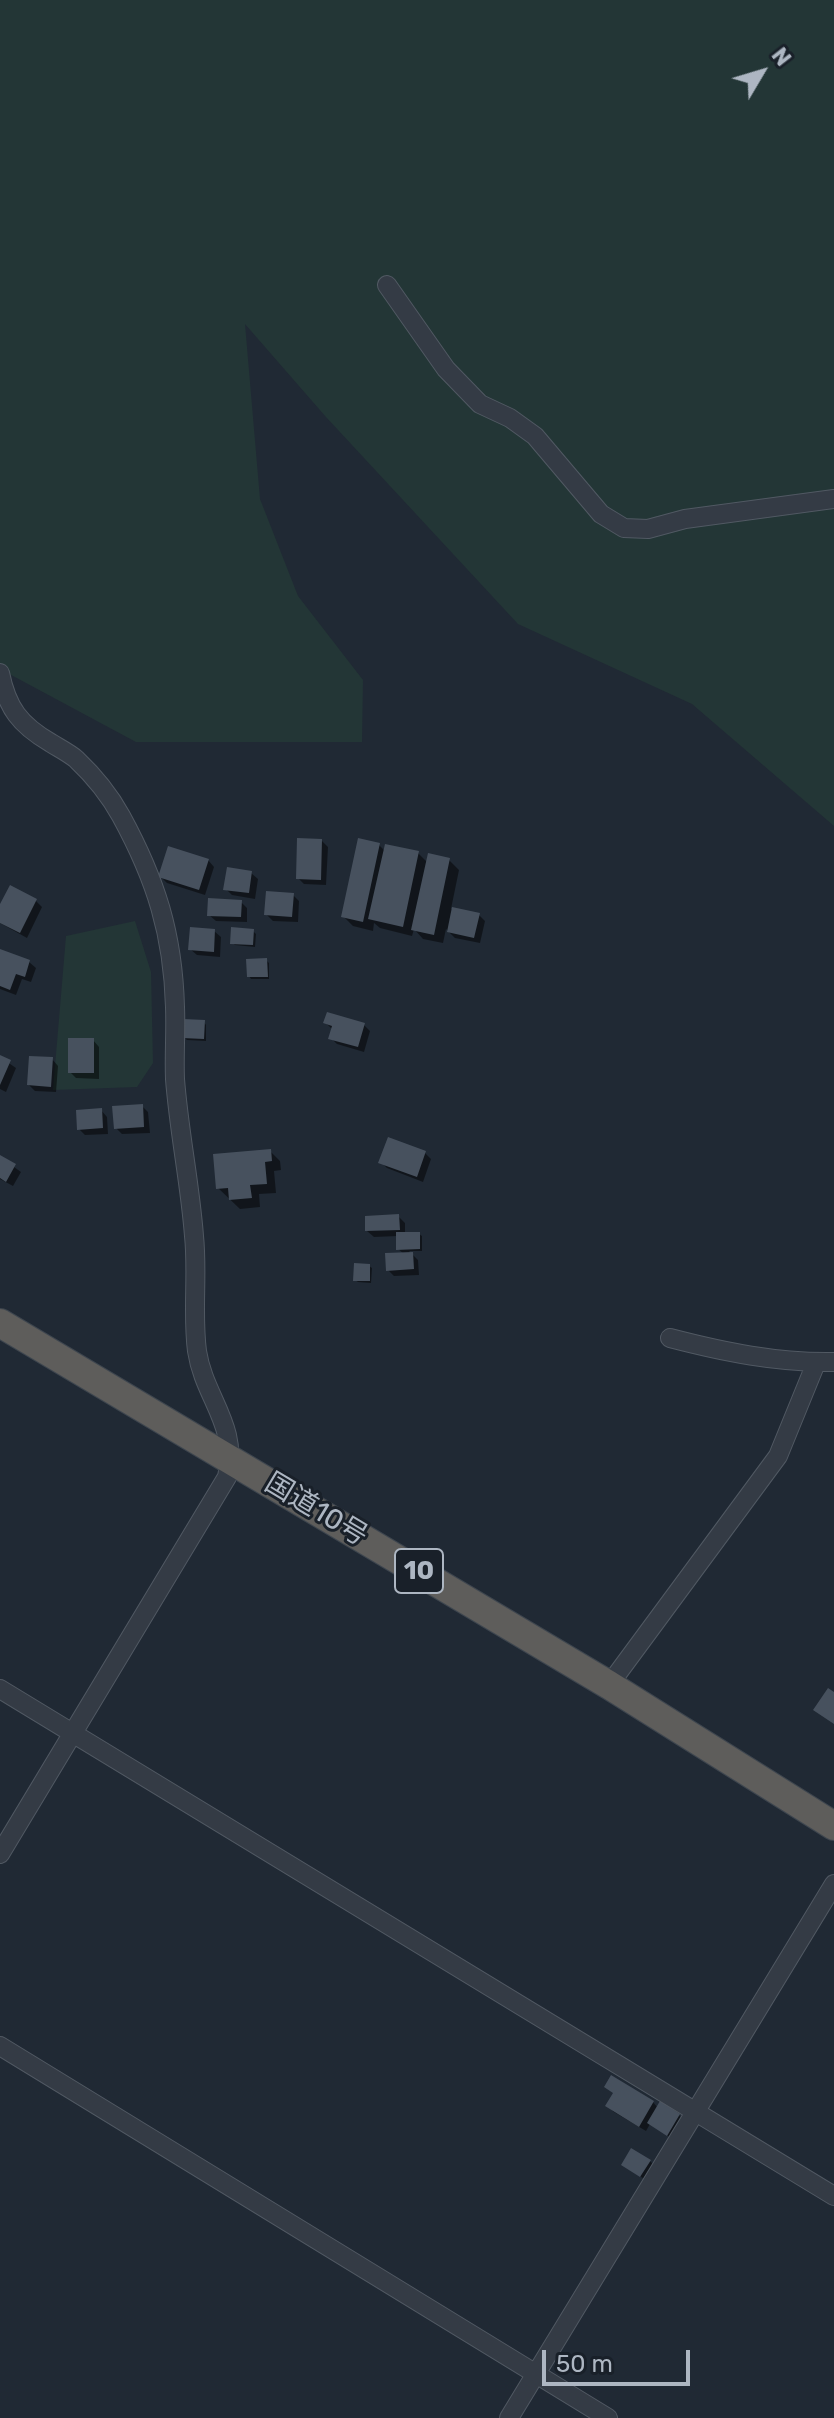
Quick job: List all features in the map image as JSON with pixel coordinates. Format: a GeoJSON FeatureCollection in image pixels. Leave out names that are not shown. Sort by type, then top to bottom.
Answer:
{"type":"FeatureCollection","features":[{"type":"Feature","properties":{"kind":"highway","name":"国道10号"},"geometry":{"type":"LineString","coordinates":[[0,1323],[609,1685],[834,1826]]}},
{"type":"Feature","properties":{"kind":"street"},"geometry":{"type":"LineString","coordinates":[[387,285],[446,369],[480,404],[510,418],[535,436],[601,514],[624,528],[648,529],[685,519],[834,499]]}},
{"type":"Feature","properties":{"kind":"street"},"geometry":{"type":"LineString","coordinates":[[0,673],[7,702],[21,721],[75,758],[96,780],[120,815],[156,891],[167,927],[175,1007],[175,1077],[195,1239],[197,1349],[204,1380],[228,1434],[231,1459],[227,1477],[0,1854]]}},
{"type":"Feature","properties":{"kind":"street"},"geometry":{"type":"LineString","coordinates":[[609,1685],[778,1456],[825,1362],[738,1355],[670,1338]]}},
{"type":"Feature","properties":{"kind":"street"},"geometry":{"type":"LineString","coordinates":[[0,1689],[834,2196]]}},
{"type":"Feature","properties":{"kind":"street"},"geometry":{"type":"LineString","coordinates":[[509,2418],[834,1884]]}},
{"type":"Feature","properties":{"kind":"street"},"geometry":{"type":"LineString","coordinates":[[0,2046],[608,2418]]}},
{"type":"Feature","properties":{"kind":"shaded area"},"geometry":{"type":"Polygon","coordinates":[[[0,0],[834,0],[834,826],[692,704],[518,624],[326,417],[245,324],[260,499],[298,596],[363,680],[362,742],[136,742],[0,669],[0,0]]]}},
{"type":"Feature","properties":{"kind":"shaded area"},"geometry":{"type":"Polygon","coordinates":[[[135,921],[151,972],[153,1063],[137,1087],[53,1090],[66,936],[135,921]]]}},
{"type":"Feature","properties":{"kind":"building"},"geometry":{"type":"Polygon","coordinates":[[[297,838],[322,839],[321,880],[296,879],[297,838]]]}},
{"type":"Feature","properties":{"kind":"building"},"geometry":{"type":"Polygon","coordinates":[[[358,838],[380,843],[363,922],[341,917],[358,838]]]}},
{"type":"Feature","properties":{"kind":"building"},"geometry":{"type":"Polygon","coordinates":[[[385,844],[419,851],[403,927],[368,919],[385,844]]]}},
{"type":"Feature","properties":{"kind":"building"},"geometry":{"type":"Polygon","coordinates":[[[168,846],[209,859],[199,890],[158,877],[168,846]]]}},
{"type":"Feature","properties":{"kind":"building"},"geometry":{"type":"Polygon","coordinates":[[[428,853],[450,858],[434,935],[411,930],[428,853]]]}},
{"type":"Feature","properties":{"kind":"building"},"geometry":{"type":"Polygon","coordinates":[[[227,867],[252,871],[249,893],[223,890],[227,867]]]}},
{"type":"Feature","properties":{"kind":"building"},"geometry":{"type":"Polygon","coordinates":[[[10,885],[37,899],[20,933],[0,923],[0,904],[10,885]]]}},
{"type":"Feature","properties":{"kind":"building"},"geometry":{"type":"Polygon","coordinates":[[[266,891],[294,893],[292,917],[264,915],[266,891]]]}},
{"type":"Feature","properties":{"kind":"building"},"geometry":{"type":"Polygon","coordinates":[[[208,898],[242,900],[241,917],[207,916],[208,898]]]}},
{"type":"Feature","properties":{"kind":"building"},"geometry":{"type":"Polygon","coordinates":[[[452,907],[480,913],[474,938],[447,932],[452,907]]]}},
{"type":"Feature","properties":{"kind":"building"},"geometry":{"type":"Polygon","coordinates":[[[190,927],[215,929],[214,952],[188,950],[190,927]]]}},
{"type":"Feature","properties":{"kind":"building"},"geometry":{"type":"Polygon","coordinates":[[[231,927],[254,929],[253,945],[230,944],[231,927]]]}},
{"type":"Feature","properties":{"kind":"building"},"geometry":{"type":"Polygon","coordinates":[[[0,949],[30,960],[25,977],[16,974],[10,990],[0,986],[0,949]]]}},
{"type":"Feature","properties":{"kind":"building"},"geometry":{"type":"Polygon","coordinates":[[[267,958],[268,977],[247,977],[246,959],[267,958]]]}},
{"type":"Feature","properties":{"kind":"building"},"geometry":{"type":"Polygon","coordinates":[[[327,1012],[365,1023],[358,1047],[328,1039],[332,1026],[323,1023],[327,1012]]]}},
{"type":"Feature","properties":{"kind":"building"},"geometry":{"type":"Polygon","coordinates":[[[183,1019],[205,1020],[204,1039],[182,1038],[183,1019]]]}},
{"type":"Feature","properties":{"kind":"building"},"geometry":{"type":"Polygon","coordinates":[[[68,1038],[94,1038],[94,1073],[68,1073],[68,1038]]]}},
{"type":"Feature","properties":{"kind":"building"},"geometry":{"type":"Polygon","coordinates":[[[0,1055],[11,1060],[0,1085],[0,1055]]]}},
{"type":"Feature","properties":{"kind":"building"},"geometry":{"type":"Polygon","coordinates":[[[29,1056],[53,1057],[51,1087],[27,1085],[29,1056]]]}},
{"type":"Feature","properties":{"kind":"building"},"geometry":{"type":"Polygon","coordinates":[[[143,1104],[144,1127],[114,1129],[112,1106],[143,1104]]]}},
{"type":"Feature","properties":{"kind":"building"},"geometry":{"type":"Polygon","coordinates":[[[102,1108],[103,1128],[77,1130],[76,1110],[102,1108]]]}},
{"type":"Feature","properties":{"kind":"building"},"geometry":{"type":"Polygon","coordinates":[[[388,1137],[426,1151],[417,1177],[378,1163],[388,1137]]]}},
{"type":"Feature","properties":{"kind":"building"},"geometry":{"type":"Polygon","coordinates":[[[271,1149],[272,1161],[265,1162],[267,1184],[250,1185],[252,1198],[229,1200],[228,1188],[216,1189],[213,1154],[271,1149]]]}},
{"type":"Feature","properties":{"kind":"building"},"geometry":{"type":"Polygon","coordinates":[[[0,1155],[16,1164],[6,1182],[0,1178],[0,1155]]]}},
{"type":"Feature","properties":{"kind":"building"},"geometry":{"type":"Polygon","coordinates":[[[399,1214],[400,1230],[365,1231],[365,1216],[399,1214]]]}},
{"type":"Feature","properties":{"kind":"building"},"geometry":{"type":"Polygon","coordinates":[[[396,1232],[420,1232],[420,1249],[396,1250],[396,1232]]]}},
{"type":"Feature","properties":{"kind":"building"},"geometry":{"type":"Polygon","coordinates":[[[413,1252],[414,1269],[386,1271],[385,1253],[413,1252]]]}},
{"type":"Feature","properties":{"kind":"building"},"geometry":{"type":"Polygon","coordinates":[[[354,1263],[370,1264],[370,1281],[353,1281],[354,1263]]]}},
{"type":"Feature","properties":{"kind":"building"},"geometry":{"type":"Polygon","coordinates":[[[828,1688],[834,1692],[834,1724],[813,1710],[828,1688]]]}},
{"type":"Feature","properties":{"kind":"building"},"geometry":{"type":"Polygon","coordinates":[[[611,2075],[654,2101],[639,2127],[605,2106],[613,2093],[604,2087],[611,2075]]]}},
{"type":"Feature","properties":{"kind":"building"},"geometry":{"type":"Polygon","coordinates":[[[660,2101],[680,2114],[667,2136],[647,2123],[660,2101]]]}},
{"type":"Feature","properties":{"kind":"building"},"geometry":{"type":"Polygon","coordinates":[[[631,2148],[651,2160],[640,2177],[621,2165],[631,2148]]]}}]}
